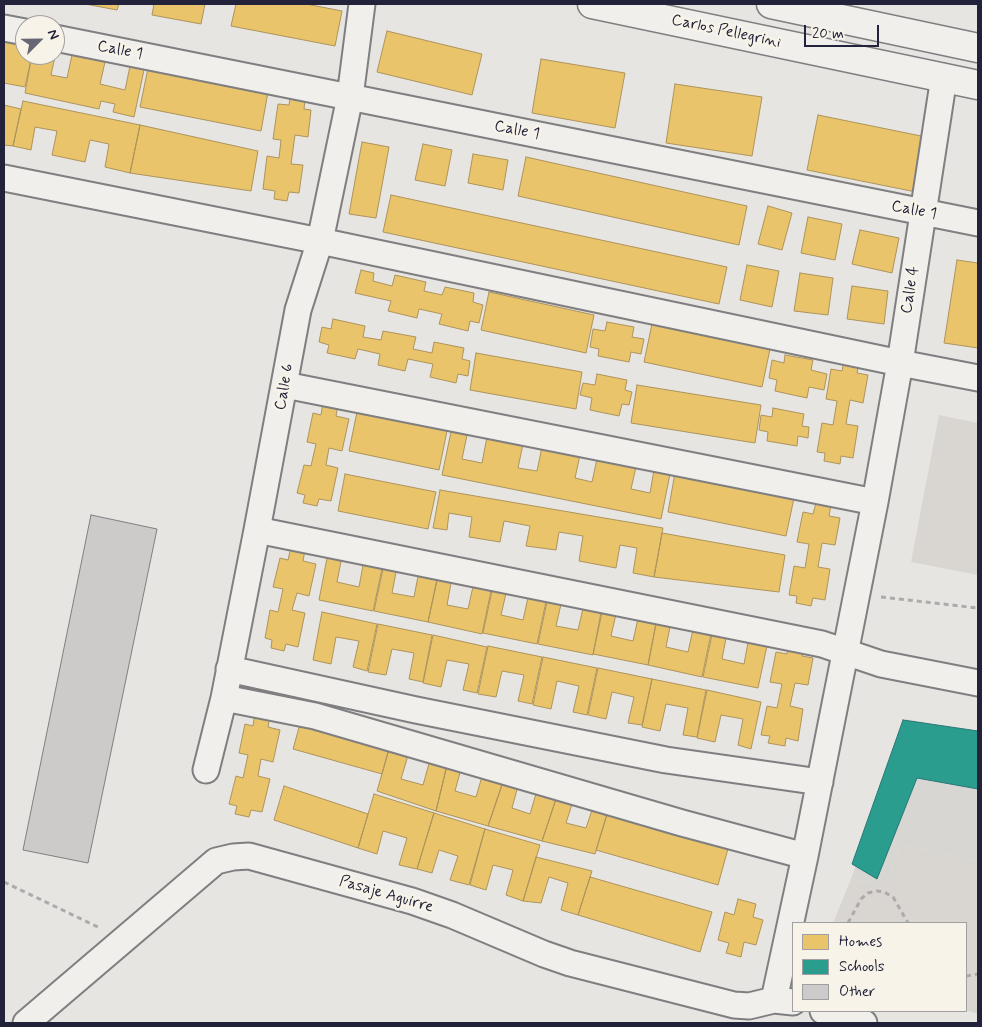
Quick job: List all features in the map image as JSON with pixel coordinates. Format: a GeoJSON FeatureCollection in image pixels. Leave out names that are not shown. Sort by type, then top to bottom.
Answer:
{"type":"FeatureCollection","features":[{"type":"Feature","properties":{"kind":"main road","name":"Carlos Pellegrini"},"geometry":{"type":"LineString","coordinates":[[592,4],[978,84]]}},
{"type":"Feature","properties":{"kind":"main road"},"geometry":{"type":"LineString","coordinates":[[771,4],[978,48]]}},
{"type":"Feature","properties":{"kind":"street","name":"Calle 6"},"geometry":{"type":"LineString","coordinates":[[206,770],[224,698],[298,310],[320,241],[350,97],[362,4]]}},
{"type":"Feature","properties":{"kind":"street","name":"Calle 1"},"geometry":{"type":"LineString","coordinates":[[65,40],[978,223]]}},
{"type":"Feature","properties":{"kind":"street","name":"Calle 4"},"geometry":{"type":"LineString","coordinates":[[796,922],[806,856],[858,595],[900,363],[944,77]]}},
{"type":"Feature","properties":{"kind":"street"},"geometry":{"type":"LineString","coordinates":[[4,178],[320,241],[978,378]]}},
{"type":"Feature","properties":{"kind":"street"},"geometry":{"type":"LineString","coordinates":[[285,385],[875,502]]}},
{"type":"Feature","properties":{"kind":"street"},"geometry":{"type":"LineString","coordinates":[[257,530],[822,644],[881,664],[978,683]]}},
{"type":"Feature","properties":{"kind":"street"},"geometry":{"type":"LineString","coordinates":[[229,669],[416,710],[666,760],[820,782]]}},
{"type":"Feature","properties":{"kind":"street"},"geometry":{"type":"LineString","coordinates":[[224,698],[315,716],[682,823],[806,856]]}},
{"type":"Feature","properties":{"kind":"street","name":"Pasaje Aguirre"},"geometry":{"type":"LineString","coordinates":[[26,1023],[216,861],[249,856],[436,909],[570,963],[734,1005],[749,1006],[784,1001]]}},
{"type":"Feature","properties":{"kind":"street","name":"Calle 4"},"geometry":{"type":"LineString","coordinates":[[784,1001],[792,948]]}},
{"type":"Feature","properties":{"kind":"street"},"geometry":{"type":"LineString","coordinates":[[826,1012],[864,1023]]}},
{"type":"Feature","properties":{"kind":"path"},"geometry":{"type":"LineString","coordinates":[[858,595],[978,608]]}},
{"type":"Feature","properties":{"kind":"path"},"geometry":{"type":"LineString","coordinates":[[4,882],[124,940]]}},
{"type":"Feature","properties":{"kind":"path"},"geometry":{"type":"LineString","coordinates":[[849,922],[861,899],[868,893],[877,891],[884,892],[893,897],[907,922]]}},
{"type":"Feature","properties":{"kind":"shaded area"},"geometry":{"type":"Polygon","coordinates":[[[939,415],[978,423],[978,575],[911,562],[939,415]]]}},
{"type":"Feature","properties":{"kind":"shaded area"},"geometry":{"type":"Polygon","coordinates":[[[906,719],[978,732],[978,861],[900,845],[885,885],[851,879],[906,719]]]}},
{"type":"Feature","properties":{"kind":"shaded area"},"geometry":{"type":"Polygon","coordinates":[[[900,845],[978,861],[978,1014],[967,1010],[967,922],[833,922],[851,879],[885,885],[900,845]]]}},
{"type":"Feature","properties":{"kind":"building: Homes"},"geometry":{"type":"Polygon","coordinates":[[[85,4],[119,4],[117,10],[85,4]]]}},
{"type":"Feature","properties":{"kind":"building: Homes"},"geometry":{"type":"Polygon","coordinates":[[[154,4],[205,4],[201,24],[152,15],[154,4]]]}},
{"type":"Feature","properties":{"kind":"building: Homes"},"geometry":{"type":"Polygon","coordinates":[[[236,4],[306,4],[342,11],[335,46],[231,26],[236,4]]]}},
{"type":"Feature","properties":{"kind":"building: Homes"},"geometry":{"type":"Polygon","coordinates":[[[387,31],[482,54],[472,95],[377,72],[387,31]]]}},
{"type":"Feature","properties":{"kind":"building: Homes"},"geometry":{"type":"Polygon","coordinates":[[[4,42],[15,44],[15,65],[30,65],[25,87],[4,83],[4,42]]]}},
{"type":"Feature","properties":{"kind":"building: Homes"},"geometry":{"type":"Polygon","coordinates":[[[72,55],[105,62],[100,84],[125,90],[130,66],[144,70],[134,117],[113,112],[115,104],[101,101],[99,109],[25,93],[30,65],[53,65],[51,75],[67,78],[72,55]]]}},
{"type":"Feature","properties":{"kind":"building: Homes"},"geometry":{"type":"Polygon","coordinates":[[[541,59],[625,73],[615,128],[532,113],[541,59]]]}},
{"type":"Feature","properties":{"kind":"building: Homes"},"geometry":{"type":"Polygon","coordinates":[[[148,68],[268,92],[261,131],[140,107],[148,68]]]}},
{"type":"Feature","properties":{"kind":"building: Homes"},"geometry":{"type":"Polygon","coordinates":[[[675,84],[762,97],[752,156],[666,143],[675,84]]]}},
{"type":"Feature","properties":{"kind":"building: Homes"},"geometry":{"type":"Polygon","coordinates":[[[290,98],[305,100],[304,109],[311,110],[308,137],[295,135],[291,164],[303,165],[299,193],[289,192],[287,201],[274,199],[275,191],[263,189],[267,156],[279,158],[281,140],[273,139],[278,104],[289,105],[290,98]]]}},
{"type":"Feature","properties":{"kind":"building: Homes"},"geometry":{"type":"Polygon","coordinates":[[[23,101],[140,125],[130,173],[105,167],[109,144],[90,140],[85,162],[52,155],[57,131],[35,127],[31,150],[13,146],[23,101]]]}},
{"type":"Feature","properties":{"kind":"building: Homes"},"geometry":{"type":"Polygon","coordinates":[[[4,105],[21,109],[13,146],[4,145],[4,105]]]}},
{"type":"Feature","properties":{"kind":"building: Homes"},"geometry":{"type":"Polygon","coordinates":[[[818,115],[926,137],[916,192],[807,170],[818,115]]]}},
{"type":"Feature","properties":{"kind":"building: Homes"},"geometry":{"type":"Polygon","coordinates":[[[140,125],[258,151],[251,191],[130,173],[140,125]]]}},
{"type":"Feature","properties":{"kind":"building: Homes"},"geometry":{"type":"Polygon","coordinates":[[[362,142],[389,147],[376,218],[349,214],[362,142]]]}},
{"type":"Feature","properties":{"kind":"building: Homes"},"geometry":{"type":"Polygon","coordinates":[[[423,144],[452,150],[445,186],[415,180],[423,144]]]}},
{"type":"Feature","properties":{"kind":"building: Homes"},"geometry":{"type":"Polygon","coordinates":[[[473,154],[508,160],[503,190],[468,183],[473,154]]]}},
{"type":"Feature","properties":{"kind":"building: Homes"},"geometry":{"type":"Polygon","coordinates":[[[526,157],[747,206],[739,245],[518,196],[526,157]]]}},
{"type":"Feature","properties":{"kind":"building: Homes"},"geometry":{"type":"Polygon","coordinates":[[[391,195],[727,267],[719,304],[383,232],[391,195]]]}},
{"type":"Feature","properties":{"kind":"building: Homes"},"geometry":{"type":"Polygon","coordinates":[[[768,206],[792,213],[782,250],[758,244],[768,206]]]}},
{"type":"Feature","properties":{"kind":"building: Homes"},"geometry":{"type":"Polygon","coordinates":[[[808,217],[842,224],[835,260],[801,253],[808,217]]]}},
{"type":"Feature","properties":{"kind":"building: Homes"},"geometry":{"type":"Polygon","coordinates":[[[860,230],[899,238],[892,273],[852,264],[860,230]]]}},
{"type":"Feature","properties":{"kind":"building: Homes"},"geometry":{"type":"Polygon","coordinates":[[[957,260],[978,263],[978,348],[944,343],[957,260]]]}},
{"type":"Feature","properties":{"kind":"building: Homes"},"geometry":{"type":"Polygon","coordinates":[[[747,265],[779,271],[772,307],[740,300],[747,265]]]}},
{"type":"Feature","properties":{"kind":"building: Homes"},"geometry":{"type":"Polygon","coordinates":[[[361,270],[374,273],[373,281],[392,286],[395,275],[426,282],[424,291],[442,295],[445,287],[474,293],[473,302],[483,305],[479,323],[470,321],[468,331],[439,324],[442,314],[419,309],[417,318],[388,311],[391,301],[355,293],[361,270]]]}},
{"type":"Feature","properties":{"kind":"building: Homes"},"geometry":{"type":"Polygon","coordinates":[[[800,273],[833,278],[828,315],[794,311],[800,273]]]}},
{"type":"Feature","properties":{"kind":"building: Homes"},"geometry":{"type":"Polygon","coordinates":[[[852,286],[888,291],[884,324],[847,319],[852,286]]]}},
{"type":"Feature","properties":{"kind":"building: Homes"},"geometry":{"type":"Polygon","coordinates":[[[489,292],[594,315],[586,353],[481,330],[489,292]]]}},
{"type":"Feature","properties":{"kind":"building: Homes"},"geometry":{"type":"Polygon","coordinates":[[[333,319],[365,326],[363,337],[381,340],[383,331],[416,337],[413,349],[432,353],[434,342],[464,348],[462,359],[470,361],[468,376],[458,374],[456,383],[430,377],[433,364],[408,359],[405,371],[378,365],[380,354],[358,349],[355,359],[327,353],[329,345],[319,342],[322,327],[331,329],[333,319]]]}},
{"type":"Feature","properties":{"kind":"building: Homes"},"geometry":{"type":"Polygon","coordinates":[[[607,322],[634,327],[632,337],[644,339],[641,354],[631,352],[629,362],[598,356],[599,349],[590,347],[593,329],[605,331],[607,322]]]}},
{"type":"Feature","properties":{"kind":"building: Homes"},"geometry":{"type":"Polygon","coordinates":[[[652,324],[770,349],[762,387],[644,362],[652,324]]]}},
{"type":"Feature","properties":{"kind":"building: Homes"},"geometry":{"type":"Polygon","coordinates":[[[476,353],[582,372],[576,409],[470,390],[476,353]]]}},
{"type":"Feature","properties":{"kind":"building: Homes"},"geometry":{"type":"Polygon","coordinates":[[[785,355],[813,360],[811,370],[827,374],[824,390],[809,387],[807,398],[775,391],[777,380],[769,378],[772,360],[784,363],[785,355]]]}},
{"type":"Feature","properties":{"kind":"building: Homes"},"geometry":{"type":"Polygon","coordinates":[[[844,360],[859,363],[857,373],[868,375],[863,403],[850,400],[846,424],[858,426],[853,458],[841,456],[840,464],[824,461],[825,453],[817,452],[822,423],[833,425],[837,401],[826,399],[831,369],[842,371],[844,360]]]}},
{"type":"Feature","properties":{"kind":"building: Homes"},"geometry":{"type":"Polygon","coordinates":[[[597,374],[627,380],[625,390],[632,392],[629,405],[622,404],[619,416],[590,410],[592,398],[580,395],[583,383],[595,385],[597,374]]]}},
{"type":"Feature","properties":{"kind":"building: Homes"},"geometry":{"type":"Polygon","coordinates":[[[637,385],[761,405],[755,443],[631,423],[637,385]]]}},
{"type":"Feature","properties":{"kind":"building: Homes"},"geometry":{"type":"Polygon","coordinates":[[[323,402],[338,405],[336,416],[349,419],[342,451],[329,448],[326,465],[338,468],[331,501],[319,499],[317,506],[303,503],[305,495],[297,493],[304,465],[311,466],[316,444],[307,442],[313,413],[321,415],[323,402]]]}},
{"type":"Feature","properties":{"kind":"building: Homes"},"geometry":{"type":"Polygon","coordinates":[[[773,408],[804,414],[802,426],[809,427],[808,438],[798,436],[797,446],[767,441],[768,432],[759,430],[761,415],[772,417],[773,408]]]}},
{"type":"Feature","properties":{"kind":"building: Homes"},"geometry":{"type":"Polygon","coordinates":[[[357,412],[447,431],[439,470],[349,451],[357,412]]]}},
{"type":"Feature","properties":{"kind":"building: Homes"},"geometry":{"type":"Polygon","coordinates":[[[451,432],[467,435],[462,459],[482,463],[487,437],[523,444],[518,468],[537,471],[542,447],[580,455],[575,478],[592,482],[597,459],[636,467],[631,489],[650,493],[654,470],[670,474],[661,519],[442,475],[451,432]]]}},
{"type":"Feature","properties":{"kind":"building: Homes"},"geometry":{"type":"Polygon","coordinates":[[[675,473],[794,498],[786,536],[668,512],[675,473]]]}},
{"type":"Feature","properties":{"kind":"building: Homes"},"geometry":{"type":"Polygon","coordinates":[[[345,474],[436,492],[428,529],[338,511],[345,474]]]}},
{"type":"Feature","properties":{"kind":"building: Homes"},"geometry":{"type":"Polygon","coordinates":[[[440,490],[663,528],[654,577],[633,573],[637,548],[620,545],[616,568],[579,561],[583,536],[559,532],[556,550],[526,546],[530,526],[504,521],[500,542],[469,537],[472,517],[449,513],[447,530],[433,528],[440,490]]]}},
{"type":"Feature","properties":{"kind":"building: Homes"},"geometry":{"type":"Polygon","coordinates":[[[816,503],[831,505],[829,516],[840,518],[835,545],[822,543],[818,567],[830,569],[825,600],[813,598],[811,606],[796,603],[797,596],[789,595],[794,566],[805,568],[809,544],[797,542],[803,512],[813,514],[816,503]]]}},
{"type":"Feature","properties":{"kind":"building: Homes"},"geometry":{"type":"Polygon","coordinates":[[[662,533],[785,555],[779,592],[654,577],[662,533]]]}},
{"type":"Feature","properties":{"kind":"building: Homes"},"geometry":{"type":"Polygon","coordinates":[[[291,547],[305,550],[303,561],[316,564],[309,596],[297,593],[292,610],[305,613],[298,647],[286,644],[284,651],[271,648],[272,640],[265,638],[270,610],[278,612],[283,589],[273,587],[280,558],[288,560],[291,547]]]}},
{"type":"Feature","properties":{"kind":"building: Homes"},"geometry":{"type":"Polygon","coordinates":[[[328,553],[342,556],[337,582],[359,587],[364,560],[383,564],[373,611],[319,600],[328,553]]]}},
{"type":"Feature","properties":{"kind":"building: Homes"},"geometry":{"type":"Polygon","coordinates":[[[384,564],[397,567],[392,593],[414,597],[419,571],[438,574],[428,622],[374,611],[384,564]]]}},
{"type":"Feature","properties":{"kind":"building: Homes"},"geometry":{"type":"Polygon","coordinates":[[[438,576],[452,578],[447,605],[468,609],[474,582],[492,586],[482,634],[428,622],[438,576]]]}},
{"type":"Feature","properties":{"kind":"building: Homes"},"geometry":{"type":"Polygon","coordinates":[[[493,586],[507,589],[501,615],[523,620],[529,593],[547,597],[537,644],[483,633],[493,586]]]}},
{"type":"Feature","properties":{"kind":"building: Homes"},"geometry":{"type":"Polygon","coordinates":[[[548,597],[562,600],[556,626],[578,630],[584,604],[602,607],[593,655],[538,644],[548,597]]]}},
{"type":"Feature","properties":{"kind":"building: Homes"},"geometry":{"type":"Polygon","coordinates":[[[603,608],[617,610],[611,636],[633,641],[639,614],[657,618],[648,665],[593,654],[603,608]]]}},
{"type":"Feature","properties":{"kind":"building: Homes"},"geometry":{"type":"Polygon","coordinates":[[[322,612],[377,624],[367,671],[353,667],[359,641],[336,637],[331,664],[313,660],[322,612]]]}},
{"type":"Feature","properties":{"kind":"building: Homes"},"geometry":{"type":"Polygon","coordinates":[[[657,619],[671,622],[666,647],[688,652],[694,625],[712,629],[702,677],[648,665],[657,619]]]}},
{"type":"Feature","properties":{"kind":"building: Homes"},"geometry":{"type":"Polygon","coordinates":[[[378,624],[432,635],[423,682],[409,679],[414,653],[392,649],[386,675],[368,672],[378,624]]]}},
{"type":"Feature","properties":{"kind":"building: Homes"},"geometry":{"type":"Polygon","coordinates":[[[713,630],[727,633],[722,659],[744,664],[749,637],[768,641],[758,688],[703,677],[713,630]]]}},
{"type":"Feature","properties":{"kind":"building: Homes"},"geometry":{"type":"Polygon","coordinates":[[[433,635],[487,647],[477,693],[463,690],[469,664],[447,660],[441,687],[423,683],[433,635]]]}},
{"type":"Feature","properties":{"kind":"building: Homes"},"geometry":{"type":"Polygon","coordinates":[[[789,642],[804,645],[802,656],[813,658],[808,685],[795,683],[790,706],[803,709],[798,741],[786,738],[785,746],[768,743],[770,736],[761,735],[767,706],[777,708],[782,684],[770,682],[776,652],[787,654],[789,642]]]}},
{"type":"Feature","properties":{"kind":"building: Homes"},"geometry":{"type":"Polygon","coordinates":[[[488,646],[542,657],[532,704],[518,701],[524,675],[502,671],[496,697],[478,694],[488,646]]]}},
{"type":"Feature","properties":{"kind":"building: Homes"},"geometry":{"type":"Polygon","coordinates":[[[543,657],[597,668],[587,715],[573,712],[579,686],[557,681],[551,709],[533,705],[543,657]]]}},
{"type":"Feature","properties":{"kind":"building: Homes"},"geometry":{"type":"Polygon","coordinates":[[[598,668],[652,679],[642,725],[628,723],[634,697],[612,692],[606,719],[588,715],[598,668]]]}},
{"type":"Feature","properties":{"kind":"building: Homes"},"geometry":{"type":"Polygon","coordinates":[[[652,679],[706,690],[697,737],[683,735],[688,708],[666,704],[660,731],[642,727],[652,679]]]}},
{"type":"Feature","properties":{"kind":"building: Homes"},"geometry":{"type":"Polygon","coordinates":[[[707,690],[761,702],[751,749],[738,745],[743,719],[721,715],[715,742],[697,738],[707,690]]]}},
{"type":"Feature","properties":{"kind":"building: Homes"},"geometry":{"type":"Polygon","coordinates":[[[255,713],[270,716],[268,727],[280,730],[273,762],[261,759],[258,776],[270,779],[262,812],[251,810],[249,817],[235,814],[237,806],[229,804],[236,776],[243,778],[248,755],[239,753],[245,724],[253,726],[255,713]]]}},
{"type":"Feature","properties":{"kind":"building: Homes"},"geometry":{"type":"Polygon","coordinates":[[[300,724],[389,749],[382,774],[293,749],[300,724]]]}},
{"type":"Feature","properties":{"kind":"building: Homes"},"geometry":{"type":"Polygon","coordinates":[[[389,749],[409,752],[401,779],[423,785],[430,760],[447,765],[436,811],[377,791],[389,749]]]}},
{"type":"Feature","properties":{"kind":"building: Homes"},"geometry":{"type":"Polygon","coordinates":[[[447,765],[461,769],[455,791],[476,797],[483,773],[504,779],[488,826],[436,811],[447,765]]]}},
{"type":"Feature","properties":{"kind":"building: Homes"},"geometry":{"type":"Polygon","coordinates":[[[504,779],[518,786],[512,808],[530,814],[538,787],[558,793],[542,841],[488,826],[504,779]]]}},
{"type":"Feature","properties":{"kind":"building: Homes"},"geometry":{"type":"Polygon","coordinates":[[[284,786],[368,814],[358,848],[274,820],[284,786]]]}},
{"type":"Feature","properties":{"kind":"building: Homes"},"geometry":{"type":"Polygon","coordinates":[[[558,793],[574,798],[566,823],[586,828],[593,807],[608,811],[595,854],[542,841],[558,793]]]}},
{"type":"Feature","properties":{"kind":"building: Homes"},"geometry":{"type":"Polygon","coordinates":[[[374,794],[434,813],[417,869],[399,865],[407,838],[383,831],[377,854],[358,848],[374,794]]]}},
{"type":"Feature","properties":{"kind":"building: Homes"},"geometry":{"type":"Polygon","coordinates":[[[608,811],[729,845],[718,885],[596,850],[608,811]]]}},
{"type":"Feature","properties":{"kind":"building: Homes"},"geometry":{"type":"Polygon","coordinates":[[[434,813],[485,829],[469,885],[450,880],[458,856],[439,850],[432,873],[417,869],[434,813]]]}},
{"type":"Feature","properties":{"kind":"building: Homes"},"geometry":{"type":"Polygon","coordinates":[[[485,829],[540,845],[523,901],[506,895],[513,870],[493,865],[486,890],[470,885],[485,829]]]}},
{"type":"Feature","properties":{"kind":"building: Homes"},"geometry":{"type":"Polygon","coordinates":[[[536,857],[592,871],[578,915],[561,910],[568,883],[549,877],[541,903],[523,901],[536,857]]]}},
{"type":"Feature","properties":{"kind":"building: Homes"},"geometry":{"type":"Polygon","coordinates":[[[590,877],[712,912],[700,952],[578,915],[590,877]]]}},
{"type":"Feature","properties":{"kind":"building: Homes"},"geometry":{"type":"Polygon","coordinates":[[[738,899],[756,904],[753,917],[763,920],[756,945],[744,942],[741,957],[726,953],[729,943],[718,940],[725,912],[734,915],[738,899]]]}},
{"type":"Feature","properties":{"kind":"building: Schools"},"geometry":{"type":"Polygon","coordinates":[[[903,720],[978,731],[978,789],[917,778],[877,879],[852,864],[903,720]]]}},
{"type":"Feature","properties":{"kind":"building: Other"},"geometry":{"type":"Polygon","coordinates":[[[91,515],[157,529],[88,863],[23,850],[91,515]]]}}]}
